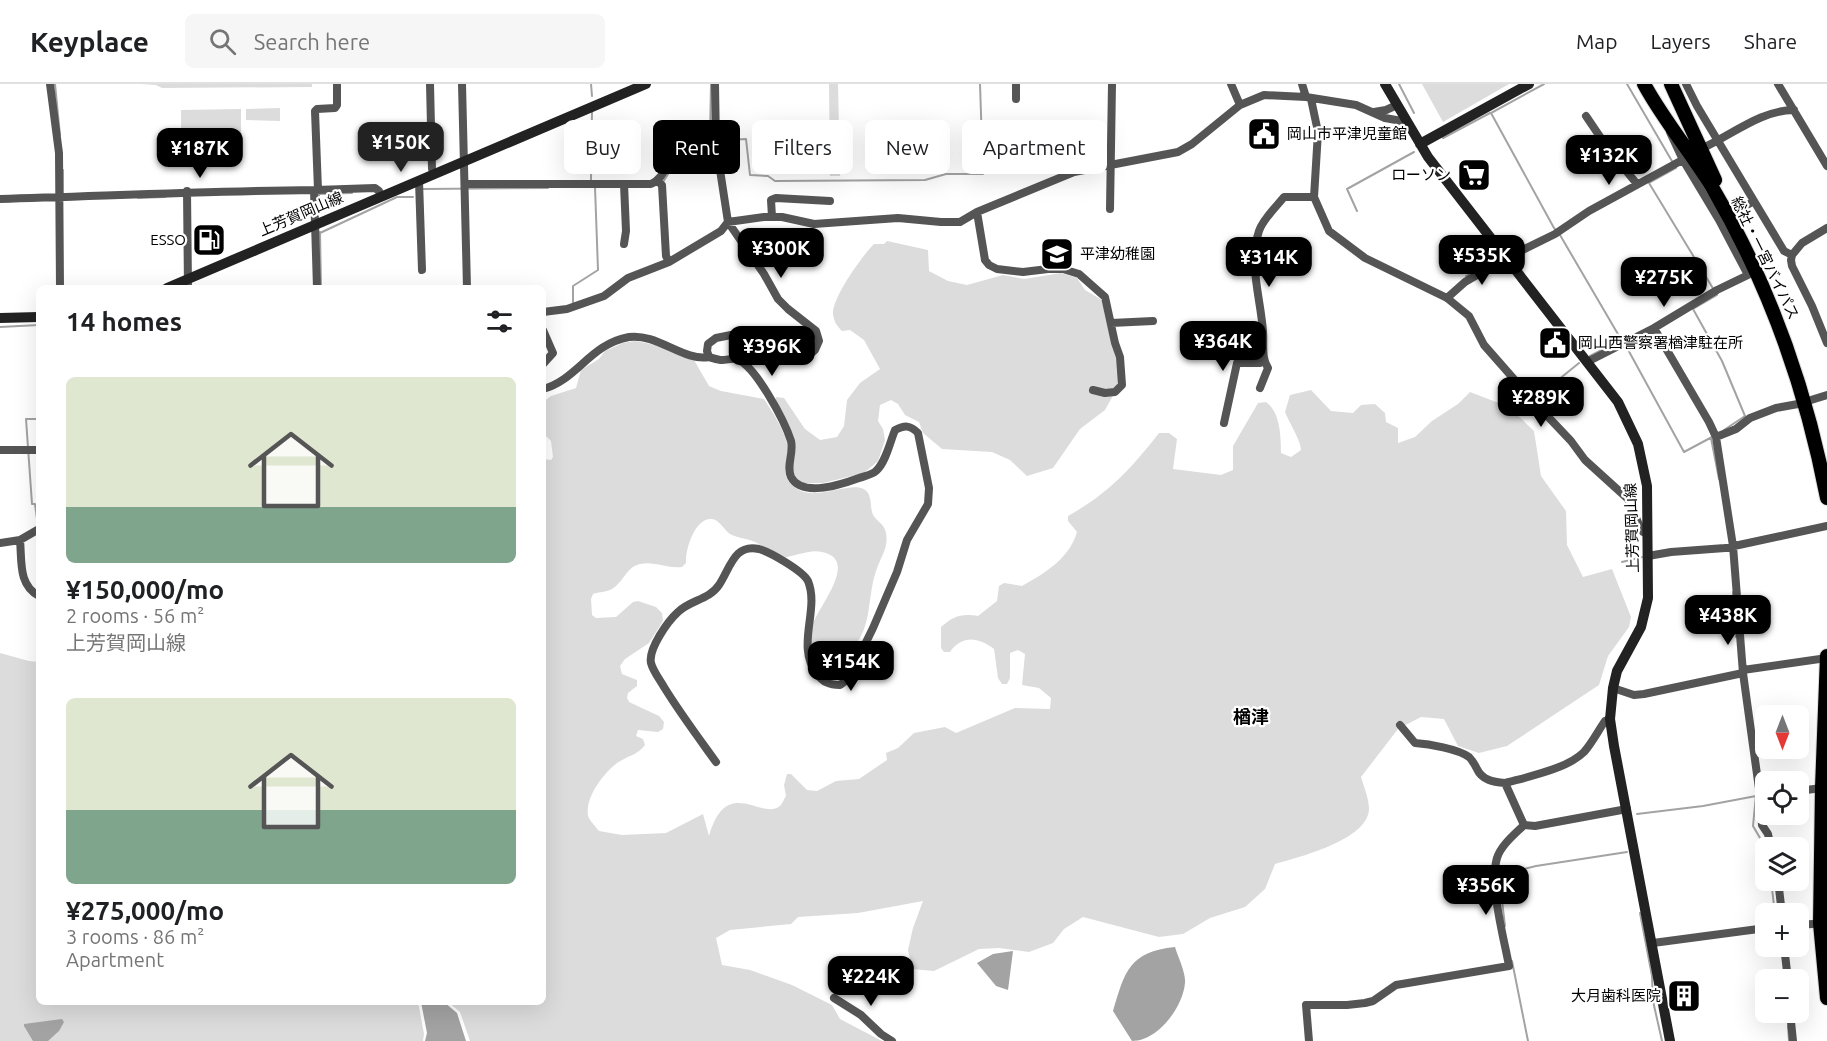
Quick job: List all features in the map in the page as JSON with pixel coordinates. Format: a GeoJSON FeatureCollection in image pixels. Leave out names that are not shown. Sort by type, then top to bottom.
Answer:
{"type":"FeatureCollection","features":[{"type":"Feature","properties":{"kind":"highway","name":"総社・一宮バイパス"},"geometry":{"type":"LineString","coordinates":[[1644,84],[1668,125],[1710,185],[1756,270],[1781,329],[1815,399],[1827,498]]}},
{"type":"Feature","properties":{"kind":"highway","name":"総社・一宮バイパス"},"geometry":{"type":"LineString","coordinates":[[1671,84],[1692,133],[1760,264],[1787,326],[1815,399],[1827,457]]}},
{"type":"Feature","properties":{"kind":"highway"},"geometry":{"type":"LineString","coordinates":[[1827,657],[1822,788],[1823,923],[1827,998]]}},
{"type":"Feature","properties":{"kind":"main road","name":"上芳賀岡山線"},"geometry":{"type":"LineString","coordinates":[[188,284],[316,224],[646,84]]}},
{"type":"Feature","properties":{"kind":"main road","name":"上芳賀岡山線"},"geometry":{"type":"LineString","coordinates":[[1385,84],[1420,144],[1460,200],[1618,402],[1638,444],[1647,486],[1648,598],[1641,627],[1617,671],[1613,688],[1611,719],[1670,1041]]}},
{"type":"Feature","properties":{"kind":"main road"},"geometry":{"type":"LineString","coordinates":[[1420,144],[1529,84]]}},
{"type":"Feature","properties":{"kind":"main road"},"geometry":{"type":"LineString","coordinates":[[0,318],[36,317]]}},
{"type":"Feature","properties":{"kind":"street"},"geometry":{"type":"LineString","coordinates":[[50,84],[59,153],[60,285]]}},
{"type":"Feature","properties":{"kind":"street"},"geometry":{"type":"LineString","coordinates":[[317,285],[315,111],[317,108],[335,108],[337,84]]}},
{"type":"Feature","properties":{"kind":"street"},"geometry":{"type":"LineString","coordinates":[[430,84],[432,169],[435,174]]}},
{"type":"Feature","properties":{"kind":"street"},"geometry":{"type":"LineString","coordinates":[[462,84],[467,285]]}},
{"type":"Feature","properties":{"kind":"street"},"geometry":{"type":"LineString","coordinates":[[715,84],[716,120]]}},
{"type":"Feature","properties":{"kind":"street"},"geometry":{"type":"LineString","coordinates":[[1016,84],[1016,99]]}},
{"type":"Feature","properties":{"kind":"street"},"geometry":{"type":"LineString","coordinates":[[1110,209],[1112,84]]}},
{"type":"Feature","properties":{"kind":"street"},"geometry":{"type":"LineString","coordinates":[[1231,84],[1240,105]]}},
{"type":"Feature","properties":{"kind":"street"},"geometry":{"type":"LineString","coordinates":[[1302,84],[1309,98],[1318,132],[1314,197],[1329,231],[1365,258],[1447,298],[1469,316],[1484,345],[1534,403],[1571,441],[1585,460],[1628,500],[1640,527],[1647,534]]}},
{"type":"Feature","properties":{"kind":"street"},"geometry":{"type":"LineString","coordinates":[[1686,84],[1784,251],[1792,255]]}},
{"type":"Feature","properties":{"kind":"street"},"geometry":{"type":"LineString","coordinates":[[1779,84],[1827,166]]}},
{"type":"Feature","properties":{"kind":"street"},"geometry":{"type":"LineString","coordinates":[[546,312],[567,309],[604,296],[628,278],[669,262],[721,231],[728,222],[782,217],[814,224],[898,218],[960,222],[977,212],[1074,172],[1178,152],[1192,144],[1240,105],[1264,95],[1309,98],[1356,105],[1385,118],[1407,122]]}},
{"type":"Feature","properties":{"kind":"street"},"geometry":{"type":"LineString","coordinates":[[1374,112],[1397,105]]}},
{"type":"Feature","properties":{"kind":"street"},"geometry":{"type":"LineString","coordinates":[[1704,147],[1780,110],[1794,111]]}},
{"type":"Feature","properties":{"kind":"street"},"geometry":{"type":"LineString","coordinates":[[1586,116],[1609,150],[1637,184]]}},
{"type":"Feature","properties":{"kind":"street"},"geometry":{"type":"LineString","coordinates":[[1587,362],[1654,328],[1748,274],[1721,219],[1679,162],[1668,125]]}},
{"type":"Feature","properties":{"kind":"street"},"geometry":{"type":"LineString","coordinates":[[1447,298],[1465,282],[1558,232],[1589,211],[1679,162]]}},
{"type":"Feature","properties":{"kind":"street"},"geometry":{"type":"LineString","coordinates":[[665,174],[659,183],[666,256],[669,262]]}},
{"type":"Feature","properties":{"kind":"street"},"geometry":{"type":"LineString","coordinates":[[709,357],[708,344],[716,338],[731,335],[746,339],[763,348],[799,357],[808,356],[815,350],[819,341],[816,331],[778,299],[764,274],[728,222],[721,174]]}},
{"type":"Feature","properties":{"kind":"street"},"geometry":{"type":"LineString","coordinates":[[419,181],[422,270]]}},
{"type":"Feature","properties":{"kind":"street"},"geometry":{"type":"LineString","coordinates":[[465,187],[625,186],[659,183]]}},
{"type":"Feature","properties":{"kind":"street"},"geometry":{"type":"LineString","coordinates":[[624,244],[625,186]]}},
{"type":"Feature","properties":{"kind":"street"},"geometry":{"type":"LineString","coordinates":[[0,200],[315,192],[375,188],[380,191],[381,196]]}},
{"type":"Feature","properties":{"kind":"street"},"geometry":{"type":"LineString","coordinates":[[187,194],[188,284]]}},
{"type":"Feature","properties":{"kind":"street"},"geometry":{"type":"LineString","coordinates":[[1260,388],[1268,368],[1263,360],[1263,332],[1256,287],[1255,254],[1259,229],[1284,197],[1314,197]]}},
{"type":"Feature","properties":{"kind":"street"},"geometry":{"type":"LineString","coordinates":[[772,217],[771,200],[776,198],[830,201]]}},
{"type":"Feature","properties":{"kind":"street"},"geometry":{"type":"LineString","coordinates":[[1738,210],[1754,201]]}},
{"type":"Feature","properties":{"kind":"street"},"geometry":{"type":"LineString","coordinates":[[977,212],[985,260],[989,265],[997,269],[1023,272],[1048,268],[1063,269],[1079,274],[1105,297],[1114,343],[1120,357],[1122,385],[1115,392],[1105,393],[1093,390]]}},
{"type":"Feature","properties":{"kind":"street"},"geometry":{"type":"LineString","coordinates":[[1827,228],[1802,243],[1792,255],[1792,266],[1827,343]]}},
{"type":"Feature","properties":{"kind":"street"},"geometry":{"type":"LineString","coordinates":[[1111,323],[1153,321]]}},
{"type":"Feature","properties":{"kind":"street"},"geometry":{"type":"LineString","coordinates":[[1654,328],[1715,435],[1730,547],[1741,673],[1759,771]]}},
{"type":"Feature","properties":{"kind":"street"},"geometry":{"type":"LineString","coordinates":[[546,388],[561,380],[598,349],[613,340],[623,338],[633,337],[660,342],[694,356],[721,360],[735,358],[745,363],[760,381],[782,420],[791,442],[792,453],[789,468],[792,478],[801,486],[817,488],[839,485],[876,472],[895,430],[904,426],[912,427],[918,434],[929,488],[928,504],[907,540],[897,572],[848,679],[840,685],[830,685],[821,679],[811,666],[807,652],[810,596],[808,581],[802,572],[760,550],[747,548],[737,553],[718,586],[710,595],[683,607],[662,632],[652,652],[651,663],[677,707],[716,762]]}},
{"type":"Feature","properties":{"kind":"street"},"geometry":{"type":"LineString","coordinates":[[546,338],[554,353],[546,361]]}},
{"type":"Feature","properties":{"kind":"street"},"geometry":{"type":"LineString","coordinates":[[1224,423],[1237,363],[1260,363],[1263,360]]}},
{"type":"Feature","properties":{"kind":"street"},"geometry":{"type":"LineString","coordinates":[[1715,435],[1736,429],[1750,418],[1776,408],[1815,399]]}},
{"type":"Feature","properties":{"kind":"street"},"geometry":{"type":"LineString","coordinates":[[0,450],[36,450]]}},
{"type":"Feature","properties":{"kind":"street"},"geometry":{"type":"LineString","coordinates":[[1648,556],[1730,547],[1827,526]]}},
{"type":"Feature","properties":{"kind":"street"},"geometry":{"type":"LineString","coordinates":[[0,543],[20,540],[36,531]]}},
{"type":"Feature","properties":{"kind":"street"},"geometry":{"type":"LineString","coordinates":[[20,540],[23,581],[31,592],[36,594]]}},
{"type":"Feature","properties":{"kind":"street"},"geometry":{"type":"LineString","coordinates":[[1613,688],[1634,695],[1644,694],[1827,657]]}},
{"type":"Feature","properties":{"kind":"street"},"geometry":{"type":"LineString","coordinates":[[1400,725],[1415,743],[1439,746],[1464,754],[1472,759],[1479,774],[1486,779],[1505,783],[1529,777],[1575,759],[1585,751],[1605,721],[1611,719]]}},
{"type":"Feature","properties":{"kind":"street"},"geometry":{"type":"LineString","coordinates":[[1505,783],[1524,825]]}},
{"type":"Feature","properties":{"kind":"street"},"geometry":{"type":"LineString","coordinates":[[1809,790],[1822,788]]}},
{"type":"Feature","properties":{"kind":"street"},"geometry":{"type":"LineString","coordinates":[[1524,825],[1535,826],[1627,809]]}},
{"type":"Feature","properties":{"kind":"street"},"geometry":{"type":"LineString","coordinates":[[1309,1041],[1306,1005],[1365,1003],[1373,1001],[1396,985],[1509,966],[1499,915],[1496,866],[1497,857],[1503,847],[1524,825]]}},
{"type":"Feature","properties":{"kind":"street"},"geometry":{"type":"LineString","coordinates":[[1653,943],[1755,929]]}},
{"type":"Feature","properties":{"kind":"street"},"geometry":{"type":"LineString","coordinates":[[834,998],[861,1015],[892,1041]]}},
{"type":"Feature","properties":{"kind":"street"},"geometry":{"type":"LineString","coordinates":[[1791,1023],[1793,1041]]}},
{"type":"Feature","properties":{"kind":"shaded area"},"geometry":{"type":"Polygon","coordinates":[[[141,84],[312,84],[312,87],[162,88],[156,85],[141,84]]]}},
{"type":"Feature","properties":{"kind":"shaded area"},"geometry":{"type":"Polygon","coordinates":[[[829,84],[838,84],[839,120],[829,120],[829,84]]]}},
{"type":"Feature","properties":{"kind":"shaded area"},"geometry":{"type":"Polygon","coordinates":[[[1422,84],[1509,84],[1443,122],[1422,84]]]}},
{"type":"Feature","properties":{"kind":"shaded area"},"geometry":{"type":"Polygon","coordinates":[[[280,108],[280,121],[246,120],[246,109],[280,108]]]}},
{"type":"Feature","properties":{"kind":"shaded area"},"geometry":{"type":"Polygon","coordinates":[[[241,109],[241,143],[181,144],[181,110],[241,109]]]}},
{"type":"Feature","properties":{"kind":"shaded area"},"geometry":{"type":"Polygon","coordinates":[[[887,241],[928,250],[929,271],[948,281],[967,285],[1003,275],[1024,279],[1061,273],[1077,278],[1085,290],[1102,300],[1117,358],[1119,385],[1105,410],[1080,429],[1053,468],[1027,476],[1010,460],[992,452],[942,449],[923,433],[919,422],[905,415],[898,404],[891,400],[880,405],[878,421],[883,429],[885,440],[878,461],[864,473],[823,483],[803,483],[794,476],[791,468],[794,454],[775,403],[776,397],[784,398],[805,429],[820,440],[837,437],[844,426],[847,400],[860,383],[880,369],[864,340],[850,330],[842,331],[837,326],[833,317],[834,307],[855,267],[874,244],[884,244],[887,241]]]}},
{"type":"Feature","properties":{"kind":"shaded area"},"geometry":{"type":"Polygon","coordinates":[[[635,341],[661,346],[694,360],[709,386],[721,391],[764,399],[780,425],[787,443],[785,472],[790,483],[804,492],[814,493],[855,487],[863,489],[868,493],[873,515],[882,525],[887,538],[873,582],[868,616],[861,637],[845,654],[834,658],[815,656],[810,636],[814,621],[837,575],[838,565],[833,557],[817,551],[781,558],[754,541],[730,534],[712,519],[701,523],[692,535],[686,563],[682,567],[640,564],[631,568],[612,589],[593,594],[592,615],[596,618],[616,617],[633,602],[638,601],[656,607],[662,613],[663,621],[649,643],[625,659],[620,666],[622,674],[637,680],[637,686],[628,693],[629,702],[659,716],[664,722],[663,729],[658,732],[638,730],[636,736],[643,739],[645,745],[636,753],[617,763],[596,786],[589,801],[588,816],[599,831],[622,835],[666,833],[703,814],[709,836],[717,817],[725,807],[735,803],[773,809],[781,805],[786,796],[784,785],[787,774],[791,774],[807,790],[817,791],[836,781],[859,779],[887,760],[886,753],[898,748],[914,733],[945,727],[956,733],[1015,708],[1050,709],[1051,698],[1039,688],[1022,685],[1025,654],[1018,650],[1010,653],[1010,678],[1007,684],[1002,684],[998,678],[994,649],[976,640],[965,640],[950,652],[944,652],[941,648],[941,627],[958,616],[978,616],[997,601],[999,586],[1004,583],[1022,586],[1062,558],[1077,532],[1068,521],[1068,516],[1095,499],[1118,480],[1159,433],[1169,433],[1177,439],[1173,469],[1221,475],[1233,470],[1233,446],[1258,403],[1266,402],[1271,406],[1277,418],[1281,453],[1291,457],[1301,450],[1285,412],[1290,395],[1311,390],[1331,411],[1353,413],[1361,405],[1375,404],[1385,413],[1386,422],[1398,428],[1398,443],[1415,437],[1470,392],[1509,407],[1534,431],[1541,476],[1566,511],[1567,545],[1583,577],[1612,569],[1631,617],[1629,627],[1608,656],[1599,685],[1507,746],[1479,753],[1458,746],[1444,719],[1421,717],[1398,729],[1361,777],[1369,809],[1366,820],[1357,830],[1331,846],[1275,864],[1265,889],[1245,907],[1210,918],[1183,934],[1159,937],[1083,917],[1064,929],[1053,943],[1029,952],[999,948],[979,949],[934,971],[912,969],[908,950],[923,901],[858,913],[798,917],[791,924],[730,930],[716,938],[722,965],[750,970],[792,985],[832,1005],[840,1019],[882,1041],[470,1041],[460,1012],[452,1005],[546,1005],[546,459],[551,460],[553,457],[551,441],[546,437],[546,400],[576,388],[581,370],[599,359],[605,351],[623,343],[635,341]]]}},
{"type":"Feature","properties":{"kind":"shaded area"},"geometry":{"type":"Polygon","coordinates":[[[0,653],[36,662],[36,1005],[419,1005],[424,1034],[423,1041],[0,1041],[0,653]]]}},
{"type":"Feature","properties":{"kind":"shaded area"},"geometry":{"type":"Polygon","coordinates":[[[1175,947],[1185,979],[1180,1002],[1160,1029],[1142,1039],[1132,1041],[1113,1011],[1126,974],[1138,959],[1148,953],[1175,947]]]}},
{"type":"Feature","properties":{"kind":"shaded area"},"geometry":{"type":"Polygon","coordinates":[[[1013,951],[1008,990],[996,986],[977,963],[993,954],[1013,951]]]}},
{"type":"Feature","properties":{"kind":"shaded area"},"geometry":{"type":"Polygon","coordinates":[[[422,1005],[448,1005],[457,1013],[466,1041],[425,1041],[427,1033],[422,1005]]]}},
{"type":"Feature","properties":{"kind":"shaded area"},"geometry":{"type":"Polygon","coordinates":[[[62,1019],[64,1022],[59,1031],[48,1041],[33,1041],[24,1026],[24,1024],[62,1019]]]}},
{"type":"Feature","properties":{"kind":"waterway"},"geometry":{"type":"LineString","coordinates":[[55,84],[60,135]]}},
{"type":"Feature","properties":{"kind":"waterway"},"geometry":{"type":"LineString","coordinates":[[591,84],[592,96]]}},
{"type":"Feature","properties":{"kind":"waterway"},"geometry":{"type":"LineString","coordinates":[[710,120],[711,84]]}},
{"type":"Feature","properties":{"kind":"waterway"},"geometry":{"type":"LineString","coordinates":[[740,139],[746,139],[750,175],[768,176],[775,181],[925,180],[946,174],[983,174],[980,84]]}},
{"type":"Feature","properties":{"kind":"waterway"},"geometry":{"type":"LineString","coordinates":[[1399,84],[1414,113]]}},
{"type":"Feature","properties":{"kind":"waterway"},"geometry":{"type":"LineString","coordinates":[[1544,84],[1491,113],[1554,228],[1622,341]]}},
{"type":"Feature","properties":{"kind":"waterway"},"geometry":{"type":"LineString","coordinates":[[1627,84],[1676,168],[1649,183],[1717,295],[1693,309],[1722,361],[1745,416],[1724,430]]}},
{"type":"Feature","properties":{"kind":"waterway"},"geometry":{"type":"LineString","coordinates":[[591,180],[592,111]]}},
{"type":"Feature","properties":{"kind":"waterway"},"geometry":{"type":"LineString","coordinates":[[1443,138],[1490,113]]}},
{"type":"Feature","properties":{"kind":"waterway"},"geometry":{"type":"LineString","coordinates":[[1357,211],[1347,189],[1414,152]]}},
{"type":"Feature","properties":{"kind":"waterway"},"geometry":{"type":"LineString","coordinates":[[63,170],[63,194]]}},
{"type":"Feature","properties":{"kind":"waterway"},"geometry":{"type":"LineString","coordinates":[[663,182],[668,174]]}},
{"type":"Feature","properties":{"kind":"waterway"},"geometry":{"type":"LineString","coordinates":[[573,305],[573,286],[598,270],[595,187]]}},
{"type":"Feature","properties":{"kind":"waterway"},"geometry":{"type":"LineString","coordinates":[[423,189],[548,188]]}},
{"type":"Feature","properties":{"kind":"waterway"},"geometry":{"type":"LineString","coordinates":[[319,203],[319,194],[352,193]]}},
{"type":"Feature","properties":{"kind":"waterway"},"geometry":{"type":"LineString","coordinates":[[138,198],[165,197]]}},
{"type":"Feature","properties":{"kind":"waterway"},"geometry":{"type":"LineString","coordinates":[[320,233],[397,197],[413,197]]}},
{"type":"Feature","properties":{"kind":"waterway"},"geometry":{"type":"LineString","coordinates":[[320,232],[321,285]]}},
{"type":"Feature","properties":{"kind":"waterway"},"geometry":{"type":"LineString","coordinates":[[1466,276],[1493,261]]}},
{"type":"Feature","properties":{"kind":"waterway"},"geometry":{"type":"LineString","coordinates":[[0,327],[36,325]]}},
{"type":"Feature","properties":{"kind":"waterway"},"geometry":{"type":"LineString","coordinates":[[1590,356],[1621,340]]}},
{"type":"Feature","properties":{"kind":"waterway"},"geometry":{"type":"LineString","coordinates":[[1626,346],[1684,452],[1712,437]]}},
{"type":"Feature","properties":{"kind":"waterway"},"geometry":{"type":"LineString","coordinates":[[1536,398],[1579,363]]}},
{"type":"Feature","properties":{"kind":"waterway"},"geometry":{"type":"LineString","coordinates":[[36,419],[26,419],[32,504],[35,504],[36,511]]}},
{"type":"Feature","properties":{"kind":"waterway"},"geometry":{"type":"LineString","coordinates":[[1711,438],[1719,479]]}},
{"type":"Feature","properties":{"kind":"waterway"},"geometry":{"type":"LineString","coordinates":[[1622,562],[1642,557]]}},
{"type":"Feature","properties":{"kind":"waterway"},"geometry":{"type":"LineString","coordinates":[[1733,592],[1736,637]]}},
{"type":"Feature","properties":{"kind":"waterway"},"geometry":{"type":"LineString","coordinates":[[1637,814],[1703,806],[1755,796]]}},
{"type":"Feature","properties":{"kind":"waterway"},"geometry":{"type":"LineString","coordinates":[[1755,805],[1753,826],[1759,837]]}},
{"type":"Feature","properties":{"kind":"waterway"},"geometry":{"type":"LineString","coordinates":[[1505,926],[1499,875],[1536,866],[1627,852]]}},
{"type":"Feature","properties":{"kind":"waterway"},"geometry":{"type":"LineString","coordinates":[[1772,891],[1774,903]]}},
{"type":"Feature","properties":{"kind":"waterway"},"geometry":{"type":"LineString","coordinates":[[1640,913],[1652,976],[1653,1001],[1662,1041]]}},
{"type":"Feature","properties":{"kind":"waterway"},"geometry":{"type":"LineString","coordinates":[[1512,961],[1528,1041]]}},
{"type":"Feature","properties":{"kind":"waterway"},"geometry":{"type":"LineString","coordinates":[[1788,1026],[1789,1041]]}},
{"type":"Feature","properties":{"kind":"place","name":"岡山市平津児童館"},"geometry":{"type":"Point","coordinates":[1264,134]}},
{"type":"Feature","properties":{"kind":"place","name":"ローソン"},"geometry":{"type":"Point","coordinates":[1474,175]}},
{"type":"Feature","properties":{"kind":"place","name":"ESSO"},"geometry":{"type":"Point","coordinates":[209,240]}},
{"type":"Feature","properties":{"kind":"place","name":"平津幼稚園"},"geometry":{"type":"Point","coordinates":[1057,254]}},
{"type":"Feature","properties":{"kind":"place","name":"岡山西警察署楢津駐在所"},"geometry":{"type":"Point","coordinates":[1555,343]}},
{"type":"Feature","properties":{"kind":"place","name":"大月歯科医院"},"geometry":{"type":"Point","coordinates":[1684,996]}},
{"type":"Feature","properties":{"kind":"district","name":"楢津"},"geometry":{"type":"Point","coordinates":[1251,717]}}]}
